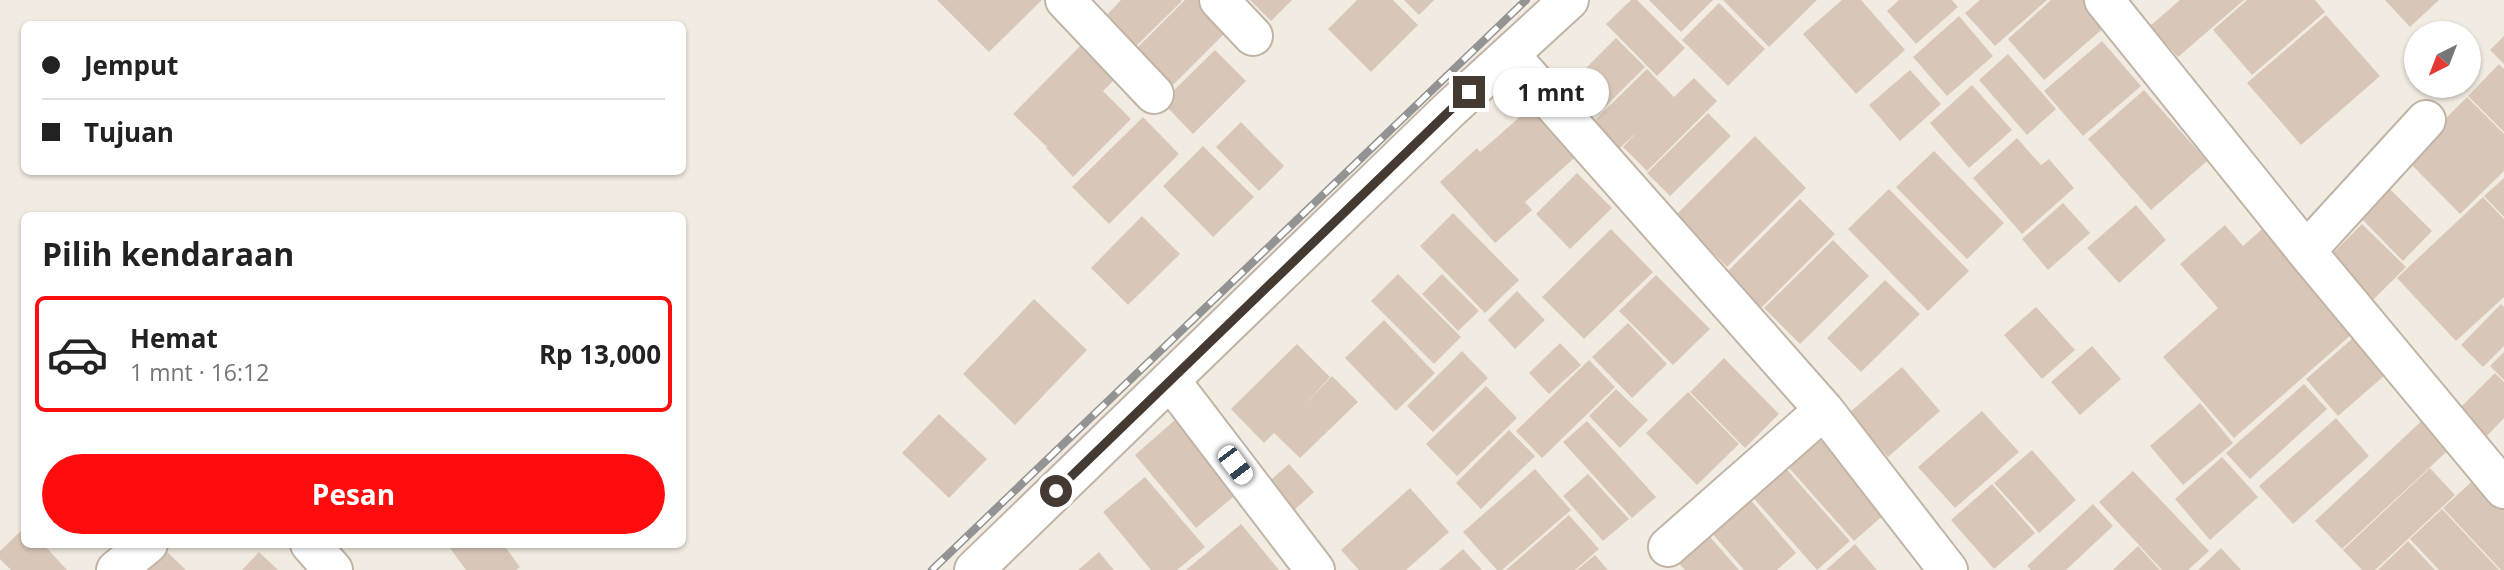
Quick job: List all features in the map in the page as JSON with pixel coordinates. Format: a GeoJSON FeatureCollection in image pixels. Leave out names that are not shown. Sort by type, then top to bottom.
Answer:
{"type":"FeatureCollection","features":[{"type":"Feature","properties":{"kind":"street"},"geometry":{"type":"LineString","coordinates":[[1065,0],[1154,94]]}},
{"type":"Feature","properties":{"kind":"street"},"geometry":{"type":"LineString","coordinates":[[1219,0],[1253,36]]}},
{"type":"Feature","properties":{"kind":"street"},"geometry":{"type":"LineString","coordinates":[[979,568],[1449,110],[1569,0]]}},
{"type":"Feature","properties":{"kind":"street"},"geometry":{"type":"LineString","coordinates":[[2104,0],[2306,251],[2504,489]]}},
{"type":"Feature","properties":{"kind":"street"},"geometry":{"type":"LineString","coordinates":[[1510,55],[1824,410],[1948,570]]}},
{"type":"Feature","properties":{"kind":"street"},"geometry":{"type":"LineString","coordinates":[[2306,251],[2426,120]]}},
{"type":"Feature","properties":{"kind":"street"},"geometry":{"type":"LineString","coordinates":[[1170,380],[1315,570]]}},
{"type":"Feature","properties":{"kind":"street"},"geometry":{"type":"LineString","coordinates":[[1668,547],[1824,410]]}},
{"type":"Feature","properties":{"kind":"street"},"geometry":{"type":"LineString","coordinates":[[116,570],[143,548]]}},
{"type":"Feature","properties":{"kind":"street"},"geometry":{"type":"LineString","coordinates":[[314,548],[333,570]]}},
{"type":"Feature","properties":{"kind":"building"},"geometry":{"type":"Polygon","coordinates":[[[937,0],[1042,0],[989,52],[937,0]]]}},
{"type":"Feature","properties":{"kind":"building"},"geometry":{"type":"Polygon","coordinates":[[[1121,0],[1182,1],[1133,49],[1103,19],[1121,0]]]}},
{"type":"Feature","properties":{"kind":"building"},"geometry":{"type":"Polygon","coordinates":[[[1185,0],[1198,0],[1228,30],[1165,93],[1129,56],[1185,0]]]}},
{"type":"Feature","properties":{"kind":"building"},"geometry":{"type":"Polygon","coordinates":[[[1250,0],[1292,0],[1271,21],[1250,0]]]}},
{"type":"Feature","properties":{"kind":"building"},"geometry":{"type":"Polygon","coordinates":[[[1357,0],[1393,0],[1418,25],[1371,72],[1328,29],[1357,0]]]}},
{"type":"Feature","properties":{"kind":"building"},"geometry":{"type":"Polygon","coordinates":[[[1404,0],[1434,0],[1419,15],[1404,0]]]}},
{"type":"Feature","properties":{"kind":"building"},"geometry":{"type":"Polygon","coordinates":[[[1631,0],[1637,0],[1685,48],[1657,76],[1606,24],[1631,0]]]}},
{"type":"Feature","properties":{"kind":"building"},"geometry":{"type":"Polygon","coordinates":[[[1649,0],[1713,0],[1681,32],[1649,0]]]}},
{"type":"Feature","properties":{"kind":"building"},"geometry":{"type":"Polygon","coordinates":[[[1723,0],[1817,0],[1769,47],[1723,0]]]}},
{"type":"Feature","properties":{"kind":"building"},"geometry":{"type":"Polygon","coordinates":[[[1842,0],[1861,0],[1905,50],[1856,94],[1803,34],[1842,0]]]}},
{"type":"Feature","properties":{"kind":"building"},"geometry":{"type":"Polygon","coordinates":[[[1899,0],[1952,0],[1958,7],[1916,44],[1887,11],[1899,0]]]}},
{"type":"Feature","properties":{"kind":"building"},"geometry":{"type":"Polygon","coordinates":[[[1980,0],[2047,0],[1995,46],[1965,13],[1980,0]]]}},
{"type":"Feature","properties":{"kind":"building"},"geometry":{"type":"Polygon","coordinates":[[[2051,0],[2084,0],[2107,25],[2044,80],[2008,39],[2051,0]]]}},
{"type":"Feature","properties":{"kind":"building"},"geometry":{"type":"Polygon","coordinates":[[[2180,0],[2244,0],[2178,57],[2150,26],[2180,0]]]}},
{"type":"Feature","properties":{"kind":"building"},"geometry":{"type":"Polygon","coordinates":[[[2247,0],[2315,0],[2325,12],[2252,75],[2213,30],[2247,0]]]}},
{"type":"Feature","properties":{"kind":"building"},"geometry":{"type":"Polygon","coordinates":[[[2385,0],[2439,0],[2416,21],[2404,21],[2385,0]]]}},
{"type":"Feature","properties":{"kind":"building"},"geometry":{"type":"Polygon","coordinates":[[[1719,3],[1765,49],[1728,86],[1682,40],[1719,3]]]}},
{"type":"Feature","properties":{"kind":"building"},"geometry":{"type":"Polygon","coordinates":[[[2326,15],[2380,76],[2301,145],[2247,83],[2326,15]]]}},
{"type":"Feature","properties":{"kind":"building"},"geometry":{"type":"Polygon","coordinates":[[[1959,16],[1993,56],[1947,96],[1913,57],[1959,16]]]}},
{"type":"Feature","properties":{"kind":"building"},"geometry":{"type":"Polygon","coordinates":[[[2504,36],[2504,64],[2490,50],[2504,36]]]}},
{"type":"Feature","properties":{"kind":"building"},"geometry":{"type":"Polygon","coordinates":[[[1616,38],[1645,67],[1598,114],[1569,85],[1616,38]]]}},
{"type":"Feature","properties":{"kind":"building"},"geometry":{"type":"Polygon","coordinates":[[[2102,41],[2141,86],[2083,136],[2044,91],[2102,41]]]}},
{"type":"Feature","properties":{"kind":"building"},"geometry":{"type":"Polygon","coordinates":[[[1081,45],[1115,79],[1103,91],[1131,119],[1073,177],[1013,114],[1081,45]]]}},
{"type":"Feature","properties":{"kind":"building"},"geometry":{"type":"Polygon","coordinates":[[[1215,50],[1246,81],[1193,134],[1162,102],[1215,50]]]}},
{"type":"Feature","properties":{"kind":"building"},"geometry":{"type":"Polygon","coordinates":[[[2008,54],[2056,109],[2027,135],[1979,80],[2008,54]]]}},
{"type":"Feature","properties":{"kind":"building"},"geometry":{"type":"Polygon","coordinates":[[[2499,64],[2504,69],[2504,132],[2470,98],[2482,98],[2482,82],[2499,64]]]}},
{"type":"Feature","properties":{"kind":"building"},"geometry":{"type":"Polygon","coordinates":[[[1647,69],[1674,97],[1694,78],[1717,101],[1647,171],[1623,147],[1638,131],[1619,149],[1593,122],[1647,69]]]}},
{"type":"Feature","properties":{"kind":"building"},"geometry":{"type":"Polygon","coordinates":[[[1910,70],[1941,104],[1900,141],[1869,105],[1910,70]]]}},
{"type":"Feature","properties":{"kind":"building"},"geometry":{"type":"Polygon","coordinates":[[[1972,85],[2012,130],[1969,168],[1930,123],[1972,85]]]}},
{"type":"Feature","properties":{"kind":"building"},"geometry":{"type":"Polygon","coordinates":[[[2144,90],[2207,161],[2151,210],[2088,139],[2144,90]]]}},
{"type":"Feature","properties":{"kind":"building"},"geometry":{"type":"Polygon","coordinates":[[[2466,98],[2504,134],[2504,171],[2460,214],[2406,159],[2466,98]]]}},
{"type":"Feature","properties":{"kind":"building"},"geometry":{"type":"Polygon","coordinates":[[[1538,101],[1582,151],[1525,202],[1532,210],[1495,243],[1440,182],[1477,148],[1480,152],[1538,101]]]}},
{"type":"Feature","properties":{"kind":"building"},"geometry":{"type":"Polygon","coordinates":[[[1708,113],[1731,136],[1670,196],[1647,173],[1708,113]]]}},
{"type":"Feature","properties":{"kind":"building"},"geometry":{"type":"Polygon","coordinates":[[[1143,117],[1179,154],[1109,224],[1072,187],[1143,117]]]}},
{"type":"Feature","properties":{"kind":"building"},"geometry":{"type":"Polygon","coordinates":[[[1241,122],[1284,166],[1259,191],[1216,147],[1241,122]]]}},
{"type":"Feature","properties":{"kind":"building"},"geometry":{"type":"Polygon","coordinates":[[[1755,136],[1806,188],[1727,267],[1676,215],[1755,136]]]}},
{"type":"Feature","properties":{"kind":"building"},"geometry":{"type":"Polygon","coordinates":[[[2017,138],[2041,165],[2049,159],[2074,188],[2022,234],[1973,178],[2017,138]]]}},
{"type":"Feature","properties":{"kind":"building"},"geometry":{"type":"Polygon","coordinates":[[[1203,146],[1254,197],[1213,237],[1163,186],[1203,146]]]}},
{"type":"Feature","properties":{"kind":"building"},"geometry":{"type":"Polygon","coordinates":[[[1934,151],[2004,223],[1967,259],[1896,187],[1934,151]]]}},
{"type":"Feature","properties":{"kind":"building"},"geometry":{"type":"Polygon","coordinates":[[[1577,173],[1612,208],[1570,249],[1536,214],[1577,173]]]}},
{"type":"Feature","properties":{"kind":"building"},"geometry":{"type":"Polygon","coordinates":[[[2504,178],[2504,217],[2484,196],[2504,178]]]}},
{"type":"Feature","properties":{"kind":"building"},"geometry":{"type":"Polygon","coordinates":[[[2382,181],[2432,231],[2403,261],[2353,210],[2382,181]]]}},
{"type":"Feature","properties":{"kind":"building"},"geometry":{"type":"Polygon","coordinates":[[[1889,189],[1969,271],[1928,311],[1848,229],[1889,189]]]}},
{"type":"Feature","properties":{"kind":"building"},"geometry":{"type":"Polygon","coordinates":[[[2483,197],[2504,219],[2504,297],[2456,341],[2397,278],[2483,197]]]}},
{"type":"Feature","properties":{"kind":"building"},"geometry":{"type":"Polygon","coordinates":[[[1800,199],[1835,234],[1761,308],[1726,273],[1800,199]]]}},
{"type":"Feature","properties":{"kind":"building"},"geometry":{"type":"Polygon","coordinates":[[[2063,203],[2090,233],[2048,270],[2022,239],[2063,203]]]}},
{"type":"Feature","properties":{"kind":"building"},"geometry":{"type":"Polygon","coordinates":[[[2136,205],[2166,240],[2119,283],[2087,248],[2136,205]]]}},
{"type":"Feature","properties":{"kind":"building"},"geometry":{"type":"Polygon","coordinates":[[[1453,213],[1519,280],[1485,313],[1420,246],[1453,213]]]}},
{"type":"Feature","properties":{"kind":"building"},"geometry":{"type":"Polygon","coordinates":[[[1142,216],[1180,254],[1128,305],[1091,268],[1142,216]]]}},
{"type":"Feature","properties":{"kind":"building"},"geometry":{"type":"Polygon","coordinates":[[[2270,222],[2361,326],[2234,438],[2163,357],[2218,308],[2180,264],[2225,225],[2243,246],[2270,222]]]}},
{"type":"Feature","properties":{"kind":"building"},"geometry":{"type":"Polygon","coordinates":[[[2362,224],[2406,267],[2373,300],[2329,257],[2362,224]]]}},
{"type":"Feature","properties":{"kind":"building"},"geometry":{"type":"Polygon","coordinates":[[[1611,229],[1653,272],[1584,339],[1542,297],[1611,229]]]}},
{"type":"Feature","properties":{"kind":"building"},"geometry":{"type":"Polygon","coordinates":[[[1833,240],[1869,276],[1800,344],[1764,308],[1833,240]]]}},
{"type":"Feature","properties":{"kind":"building"},"geometry":{"type":"Polygon","coordinates":[[[1398,274],[1461,337],[1434,364],[1371,301],[1398,274]]]}},
{"type":"Feature","properties":{"kind":"building"},"geometry":{"type":"Polygon","coordinates":[[[1442,274],[1479,311],[1458,331],[1422,294],[1442,274]]]}},
{"type":"Feature","properties":{"kind":"building"},"geometry":{"type":"Polygon","coordinates":[[[1656,275],[1710,329],[1673,365],[1619,311],[1656,275]]]}},
{"type":"Feature","properties":{"kind":"building"},"geometry":{"type":"Polygon","coordinates":[[[1885,280],[1920,314],[1861,372],[1827,338],[1885,280]]]}},
{"type":"Feature","properties":{"kind":"building"},"geometry":{"type":"Polygon","coordinates":[[[1517,291],[1545,320],[1515,349],[1488,320],[1517,291]]]}},
{"type":"Feature","properties":{"kind":"building"},"geometry":{"type":"Polygon","coordinates":[[[1034,299],[1087,350],[1015,425],[963,374],[1034,299]]]}},
{"type":"Feature","properties":{"kind":"building"},"geometry":{"type":"Polygon","coordinates":[[[2501,304],[2504,307],[2504,346],[2483,367],[2461,345],[2501,304]]]}},
{"type":"Feature","properties":{"kind":"building"},"geometry":{"type":"Polygon","coordinates":[[[2036,307],[2075,350],[2042,379],[2004,335],[2036,307]]]}},
{"type":"Feature","properties":{"kind":"building"},"geometry":{"type":"Polygon","coordinates":[[[1384,320],[1435,373],[1396,411],[1345,358],[1384,320]]]}},
{"type":"Feature","properties":{"kind":"building"},"geometry":{"type":"Polygon","coordinates":[[[1628,323],[1667,364],[1632,398],[1592,357],[1628,323]]]}},
{"type":"Feature","properties":{"kind":"building"},"geometry":{"type":"Polygon","coordinates":[[[2360,332],[2392,369],[2338,416],[2306,379],[2360,332]]]}},
{"type":"Feature","properties":{"kind":"building"},"geometry":{"type":"Polygon","coordinates":[[[1560,343],[1581,365],[1549,394],[1529,373],[1560,343]]]}},
{"type":"Feature","properties":{"kind":"building"},"geometry":{"type":"Polygon","coordinates":[[[1297,344],[1330,377],[1303,406],[1332,376],[1358,402],[1300,458],[1274,433],[1264,443],[1231,409],[1297,344]]]}},
{"type":"Feature","properties":{"kind":"building"},"geometry":{"type":"Polygon","coordinates":[[[2092,346],[2121,379],[2080,415],[2051,382],[2092,346]]]}},
{"type":"Feature","properties":{"kind":"building"},"geometry":{"type":"Polygon","coordinates":[[[1462,351],[1488,378],[1433,432],[1407,406],[1462,351]]]}},
{"type":"Feature","properties":{"kind":"building"},"geometry":{"type":"Polygon","coordinates":[[[2504,352],[2504,380],[2490,366],[2504,352]]]}},
{"type":"Feature","properties":{"kind":"building"},"geometry":{"type":"Polygon","coordinates":[[[1724,358],[1779,414],[1745,448],[1690,392],[1724,358]]]}},
{"type":"Feature","properties":{"kind":"building"},"geometry":{"type":"Polygon","coordinates":[[[1589,360],[1615,387],[1542,458],[1516,431],[1589,360]]]}},
{"type":"Feature","properties":{"kind":"building"},"geometry":{"type":"Polygon","coordinates":[[[1902,367],[1940,411],[1888,457],[1849,413],[1902,367]]]}},
{"type":"Feature","properties":{"kind":"building"},"geometry":{"type":"Polygon","coordinates":[[[2495,373],[2504,382],[2504,418],[2486,437],[2458,410],[2495,373]]]}},
{"type":"Feature","properties":{"kind":"building"},"geometry":{"type":"Polygon","coordinates":[[[2304,384],[2327,409],[2250,479],[2226,453],[2304,384]]]}},
{"type":"Feature","properties":{"kind":"building"},"geometry":{"type":"Polygon","coordinates":[[[1486,386],[1517,418],[1457,476],[1426,444],[1486,386]]]}},
{"type":"Feature","properties":{"kind":"building"},"geometry":{"type":"Polygon","coordinates":[[[1616,389],[1648,420],[1620,448],[1589,416],[1616,389]]]}},
{"type":"Feature","properties":{"kind":"building"},"geometry":{"type":"Polygon","coordinates":[[[1688,392],[1739,444],[1697,485],[1646,433],[1688,392]]]}},
{"type":"Feature","properties":{"kind":"building"},"geometry":{"type":"Polygon","coordinates":[[[2200,403],[2233,443],[2183,485],[2150,446],[2200,403]]]}},
{"type":"Feature","properties":{"kind":"building"},"geometry":{"type":"Polygon","coordinates":[[[1982,411],[2019,452],[1955,508],[1918,467],[1982,411]]]}},
{"type":"Feature","properties":{"kind":"building"},"geometry":{"type":"Polygon","coordinates":[[[2430,413],[2457,442],[2342,549],[2315,521],[2430,413]]]}},
{"type":"Feature","properties":{"kind":"building"},"geometry":{"type":"Polygon","coordinates":[[[939,414],[987,459],[949,498],[902,453],[939,414]]]}},
{"type":"Feature","properties":{"kind":"building"},"geometry":{"type":"Polygon","coordinates":[[[2336,418],[2369,456],[2293,524],[2259,486],[2336,418]]]}},
{"type":"Feature","properties":{"kind":"building"},"geometry":{"type":"Polygon","coordinates":[[[1176,419],[1238,493],[1196,528],[1135,455],[1176,419]]]}},
{"type":"Feature","properties":{"kind":"building"},"geometry":{"type":"Polygon","coordinates":[[[1587,421],[1656,497],[1632,518],[1563,442],[1587,421]]]}},
{"type":"Feature","properties":{"kind":"building"},"geometry":{"type":"Polygon","coordinates":[[[1509,430],[1535,456],[1481,509],[1456,483],[1509,430]]]}},
{"type":"Feature","properties":{"kind":"building"},"geometry":{"type":"Polygon","coordinates":[[[1814,432],[1886,513],[1854,541],[1782,460],[1814,432]]]}},
{"type":"Feature","properties":{"kind":"building"},"geometry":{"type":"Polygon","coordinates":[[[2032,450],[2076,500],[2039,533],[1994,483],[2032,450]]]}},
{"type":"Feature","properties":{"kind":"building"},"geometry":{"type":"Polygon","coordinates":[[[2222,457],[2258,497],[2210,540],[2175,499],[2222,457]]]}},
{"type":"Feature","properties":{"kind":"building"},"geometry":{"type":"Polygon","coordinates":[[[1289,464],[1314,492],[1289,515],[1263,487],[1289,464]]]}},
{"type":"Feature","properties":{"kind":"building"},"geometry":{"type":"Polygon","coordinates":[[[1782,464],[1850,541],[1817,570],[1749,493],[1782,464]]]}},
{"type":"Feature","properties":{"kind":"building"},"geometry":{"type":"Polygon","coordinates":[[[2430,468],[2455,495],[2375,570],[2362,570],[2343,550],[2430,468]]]}},
{"type":"Feature","properties":{"kind":"building"},"geometry":{"type":"Polygon","coordinates":[[[1535,469],[1571,510],[1502,570],[1497,570],[1463,532],[1535,469]]]}},
{"type":"Feature","properties":{"kind":"building"},"geometry":{"type":"Polygon","coordinates":[[[2133,471],[2209,551],[2188,570],[2162,570],[2099,502],[2133,471]]]}},
{"type":"Feature","properties":{"kind":"building"},"geometry":{"type":"Polygon","coordinates":[[[1588,474],[1629,519],[1603,541],[1563,496],[1588,474]]]}},
{"type":"Feature","properties":{"kind":"building"},"geometry":{"type":"Polygon","coordinates":[[[2479,475],[2504,503],[2504,570],[2501,570],[2443,508],[2479,475]]]}},
{"type":"Feature","properties":{"kind":"building"},"geometry":{"type":"Polygon","coordinates":[[[1145,477],[1205,547],[1177,570],[1151,570],[1103,512],[1145,477]]]}},
{"type":"Feature","properties":{"kind":"building"},"geometry":{"type":"Polygon","coordinates":[[[1992,484],[2035,533],[1994,569],[1951,520],[1992,484]]]}},
{"type":"Feature","properties":{"kind":"building"},"geometry":{"type":"Polygon","coordinates":[[[1410,488],[1449,532],[1406,570],[1359,570],[1341,550],[1410,488]]]}},
{"type":"Feature","properties":{"kind":"building"},"geometry":{"type":"Polygon","coordinates":[[[1749,498],[1796,553],[1777,570],[1744,570],[1711,532],[1749,498]]]}},
{"type":"Feature","properties":{"kind":"building"},"geometry":{"type":"Polygon","coordinates":[[[2093,504],[2113,526],[2066,570],[2031,570],[2027,566],[2093,504]]]}},
{"type":"Feature","properties":{"kind":"building"},"geometry":{"type":"Polygon","coordinates":[[[2442,509],[2499,570],[2439,570],[2410,539],[2442,509]]]}},
{"type":"Feature","properties":{"kind":"building"},"geometry":{"type":"Polygon","coordinates":[[[1569,515],[1599,549],[1575,570],[1506,570],[1569,515]]]}},
{"type":"Feature","properties":{"kind":"building"},"geometry":{"type":"Polygon","coordinates":[[[1241,524],[1279,570],[1186,570],[1241,524]]]}},
{"type":"Feature","properties":{"kind":"building"},"geometry":{"type":"Polygon","coordinates":[[[1703,529],[1739,570],[1685,570],[1672,556],[1703,529]]]}},
{"type":"Feature","properties":{"kind":"building"},"geometry":{"type":"Polygon","coordinates":[[[21,531],[21,548],[47,548],[67,570],[11,570],[0,559],[0,551],[21,531]]]}},
{"type":"Feature","properties":{"kind":"building"},"geometry":{"type":"Polygon","coordinates":[[[2408,541],[2435,570],[2378,570],[2408,541]]]}},
{"type":"Feature","properties":{"kind":"building"},"geometry":{"type":"Polygon","coordinates":[[[1855,544],[1877,570],[1826,570],[1855,544]]]}},
{"type":"Feature","properties":{"kind":"building"},"geometry":{"type":"Polygon","coordinates":[[[2138,546],[2160,570],[2113,570],[2120,563],[2138,546]]]}},
{"type":"Feature","properties":{"kind":"building"},"geometry":{"type":"Polygon","coordinates":[[[163,548],[186,570],[141,570],[163,548]]]}},
{"type":"Feature","properties":{"kind":"building"},"geometry":{"type":"Polygon","coordinates":[[[450,548],[506,548],[520,567],[516,570],[466,570],[450,548]]]}},
{"type":"Feature","properties":{"kind":"building"},"geometry":{"type":"Polygon","coordinates":[[[2221,548],[2241,570],[2198,570],[2221,548]]]}},
{"type":"Feature","properties":{"kind":"building"},"geometry":{"type":"Polygon","coordinates":[[[1463,549],[1482,570],[1439,570],[1463,549]]]}},
{"type":"Feature","properties":{"kind":"building"},"geometry":{"type":"Polygon","coordinates":[[[259,552],[278,570],[242,570],[259,552]]]}},
{"type":"Feature","properties":{"kind":"building"},"geometry":{"type":"Polygon","coordinates":[[[1099,552],[1114,570],[1078,570],[1099,552]]]}},
{"type":"Feature","properties":{"kind":"building"},"geometry":{"type":"Polygon","coordinates":[[[1595,555],[1608,570],[1577,570],[1595,555]]]}},
{"type":"Feature","properties":{"kind":"railway"},"geometry":{"type":"LineString","coordinates":[[932,570],[1526,0]]}},
{"type":"Feature","properties":{"kind":"route"},"geometry":{"type":"LineString","coordinates":[[1056,491],[1469,92]]}}]}
